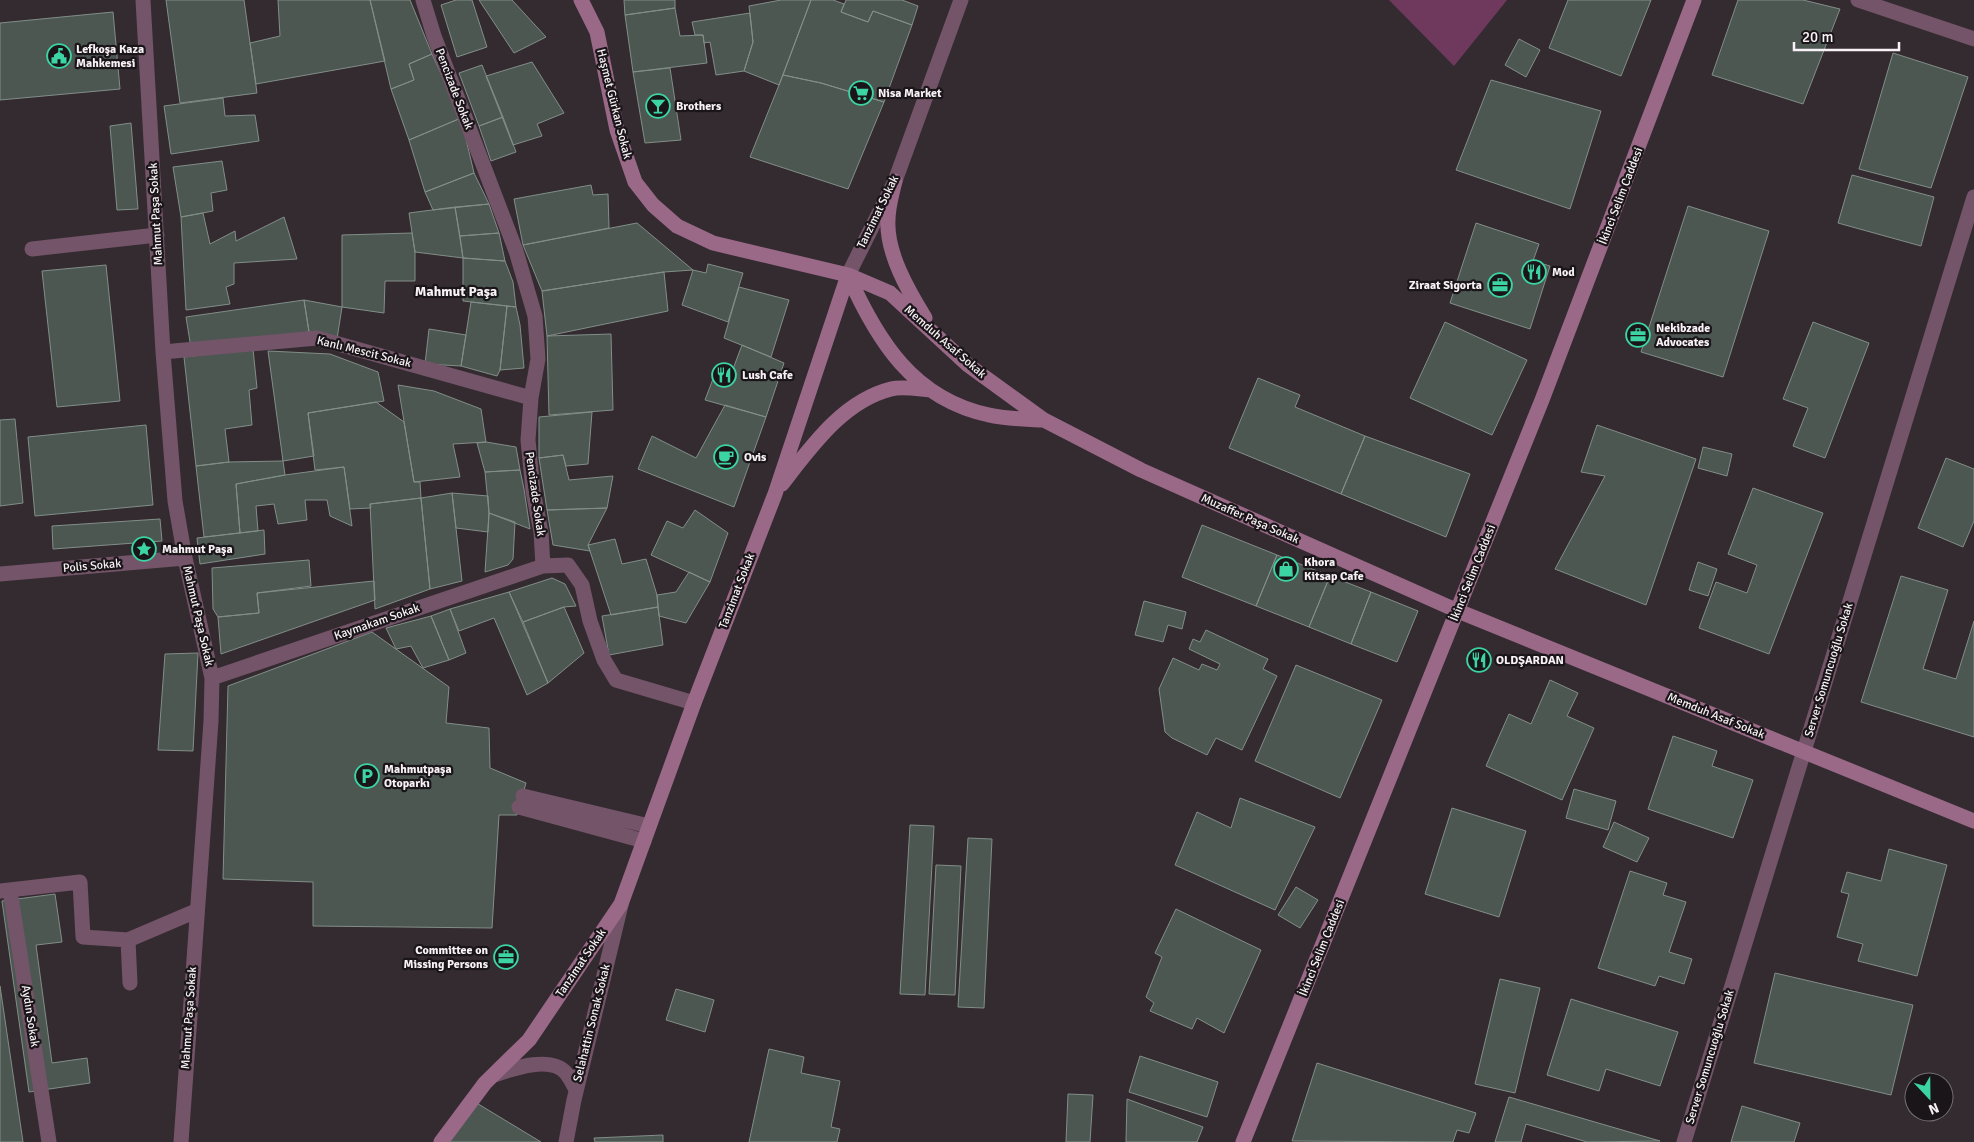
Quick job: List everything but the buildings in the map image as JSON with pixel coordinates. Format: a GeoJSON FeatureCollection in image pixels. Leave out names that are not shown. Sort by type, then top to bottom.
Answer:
{"type":"FeatureCollection","features":[{"type":"Feature","properties":{"kind":"street","name":"Mahmut Paşa Sokak"},"geometry":{"type":"LineString","coordinates":[[143,0],[162,352],[175,500],[185,558],[212,678],[211,721],[180,1142]]}},
{"type":"Feature","properties":{"kind":"street","name":"Pencizade Sokak"},"geometry":{"type":"LineString","coordinates":[[423,0],[434,36],[516,252],[535,316],[538,359],[531,398],[528,440],[533,491],[542,532],[543,566]]}},
{"type":"Feature","properties":{"kind":"street","name":"Haşmet Gürkan Sokak"},"geometry":{"type":"LineString","coordinates":[[582,0],[597,32],[617,130],[626,159],[636,182],[653,205],[677,226],[713,243],[848,275]]}},
{"type":"Feature","properties":{"kind":"street","name":"Tanzimat Sokak"},"geometry":{"type":"LineString","coordinates":[[441,1142],[484,1084],[529,1040],[621,904],[694,703],[775,494],[848,275],[895,181],[961,0]]}},
{"type":"Feature","properties":{"kind":"street","name":"İkinci Selim Caddesi"},"geometry":{"type":"LineString","coordinates":[[1243,1142],[1550,381],[1694,0]]}},
{"type":"Feature","properties":{"kind":"street"},"geometry":{"type":"LineString","coordinates":[[1858,0],[1974,39]]}},
{"type":"Feature","properties":{"kind":"street"},"geometry":{"type":"LineString","coordinates":[[895,181],[887,221],[891,245],[905,282],[934,332]]}},
{"type":"Feature","properties":{"kind":"street","name":"Server Somuncuoğlu Sokak"},"geometry":{"type":"LineString","coordinates":[[1684,1142],[1974,197]]}},
{"type":"Feature","properties":{"kind":"street"},"geometry":{"type":"LineString","coordinates":[[32,249],[157,235]]}},
{"type":"Feature","properties":{"kind":"street"},"geometry":{"type":"LineString","coordinates":[[848,275],[861,306],[893,356],[930,390],[955,404],[989,415],[1044,420]]}},
{"type":"Feature","properties":{"kind":"street","name":"Memduh Asaf Sokak"},"geometry":{"type":"LineString","coordinates":[[848,275],[890,293],[968,365],[1044,420]]}},
{"type":"Feature","properties":{"kind":"street","name":"Kanlı Mescit Sokak"},"geometry":{"type":"LineString","coordinates":[[162,352],[317,338],[531,398]]}},
{"type":"Feature","properties":{"kind":"street"},"geometry":{"type":"LineString","coordinates":[[775,494],[812,447],[854,406],[869,397],[893,388],[930,390]]}},
{"type":"Feature","properties":{"kind":"street","name":"Muzaffer Paşa Sokak"},"geometry":{"type":"LineString","coordinates":[[1044,420],[1141,470],[1458,612]]}},
{"type":"Feature","properties":{"kind":"street","name":"Polis Sokak"},"geometry":{"type":"LineString","coordinates":[[0,574],[185,558]]}},
{"type":"Feature","properties":{"kind":"street"},"geometry":{"type":"LineString","coordinates":[[543,566],[568,565],[582,586],[590,621],[604,660],[616,680],[694,703]]}},
{"type":"Feature","properties":{"kind":"street","name":"Kaymakam Sokak"},"geometry":{"type":"LineString","coordinates":[[212,678],[543,566]]}},
{"type":"Feature","properties":{"kind":"street","name":"Memduh Asaf Sokak"},"geometry":{"type":"LineString","coordinates":[[1458,612],[1974,821]]}},
{"type":"Feature","properties":{"kind":"street"},"geometry":{"type":"LineString","coordinates":[[644,841],[521,802],[649,826]]}},
{"type":"Feature","properties":{"kind":"street"},"geometry":{"type":"LineString","coordinates":[[5,891],[80,882],[83,937],[128,940],[196,912]]}},
{"type":"Feature","properties":{"kind":"street","name":"Aydın Sokak"},"geometry":{"type":"LineString","coordinates":[[5,891],[49,1142]]}},
{"type":"Feature","properties":{"kind":"street","name":"Selahattin Sonak Sokak"},"geometry":{"type":"LineString","coordinates":[[566,1142],[576,1090],[621,904]]}},
{"type":"Feature","properties":{"kind":"street"},"geometry":{"type":"LineString","coordinates":[[128,940],[130,984]]}},
{"type":"Feature","properties":{"kind":"street"},"geometry":{"type":"LineString","coordinates":[[494,1075],[528,1065],[550,1065],[565,1071],[576,1090]]}},
{"type":"Feature","properties":{"kind":"shaded area"},"geometry":{"type":"Polygon","coordinates":[[[1389,0],[1507,0],[1454,66],[1389,0]]]}},
{"type":"Feature","properties":{"kind":"place","name":"Lefkoşa Kaza Mahkemesi"},"geometry":{"type":"Point","coordinates":[59,56]}},
{"type":"Feature","properties":{"kind":"place","name":"Nisa Market"},"geometry":{"type":"Point","coordinates":[861,93]}},
{"type":"Feature","properties":{"kind":"place","name":"Brothers"},"geometry":{"type":"Point","coordinates":[658,106]}},
{"type":"Feature","properties":{"kind":"place","name":"Mod"},"geometry":{"type":"Point","coordinates":[1534,272]}},
{"type":"Feature","properties":{"kind":"place","name":"Ziraat Sigorta"},"geometry":{"type":"Point","coordinates":[1500,285]}},
{"type":"Feature","properties":{"kind":"place","name":"Nekibzade Advocates"},"geometry":{"type":"Point","coordinates":[1638,335]}},
{"type":"Feature","properties":{"kind":"place","name":"Lush Cafe"},"geometry":{"type":"Point","coordinates":[724,375]}},
{"type":"Feature","properties":{"kind":"place","name":"Ovis"},"geometry":{"type":"Point","coordinates":[726,457]}},
{"type":"Feature","properties":{"kind":"place","name":"Mahmut Paşa"},"geometry":{"type":"Point","coordinates":[144,549]}},
{"type":"Feature","properties":{"kind":"place","name":"Khora Kitsap Cafe"},"geometry":{"type":"Point","coordinates":[1286,569]}},
{"type":"Feature","properties":{"kind":"place","name":"OLDŞARDAN"},"geometry":{"type":"Point","coordinates":[1479,660]}},
{"type":"Feature","properties":{"kind":"place","name":"Mahmutpaşa Otoparkı"},"geometry":{"type":"Point","coordinates":[367,776]}},
{"type":"Feature","properties":{"kind":"place","name":"Committee on Missing Persons"},"geometry":{"type":"Point","coordinates":[506,957]}},
{"type":"Feature","properties":{"kind":"district","name":"Mahmut Paşa"},"geometry":{"type":"Point","coordinates":[456,291]}}]}
